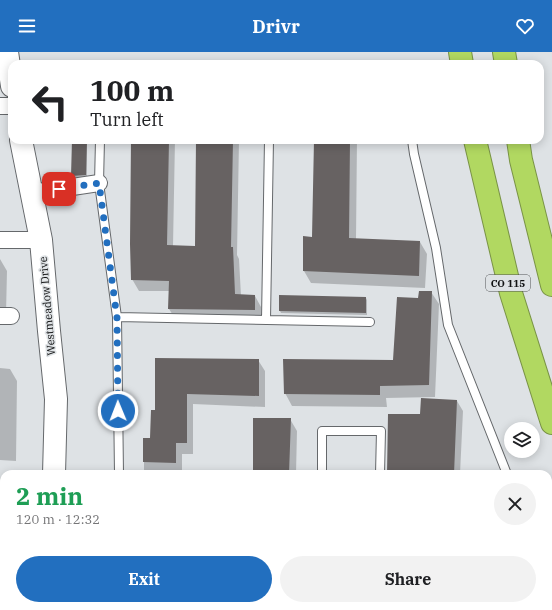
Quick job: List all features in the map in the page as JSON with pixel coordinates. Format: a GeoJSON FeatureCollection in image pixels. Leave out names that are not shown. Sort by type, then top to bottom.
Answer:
{"type":"FeatureCollection","features":[{"type":"Feature","properties":{"kind":"highway","name":"CO 115"},"geometry":{"type":"LineString","coordinates":[[476,144],[511,293],[552,423]]}},
{"type":"Feature","properties":{"kind":"highway"},"geometry":{"type":"LineString","coordinates":[[519,144],[521,160],[552,285]]}},
{"type":"Feature","properties":{"kind":"street","name":"Westmeadow Drive"},"geometry":{"type":"LineString","coordinates":[[23,144],[41,240],[56,399],[54,470]]}},
{"type":"Feature","properties":{"kind":"street"},"geometry":{"type":"LineString","coordinates":[[32,193],[99,183]]}},
{"type":"Feature","properties":{"kind":"street"},"geometry":{"type":"LineString","coordinates":[[0,240],[41,240]]}},
{"type":"Feature","properties":{"kind":"lane"},"geometry":{"type":"LineString","coordinates":[[100,144],[99,183],[117,318],[119,470]]}},
{"type":"Feature","properties":{"kind":"lane"},"geometry":{"type":"LineString","coordinates":[[266,320],[269,144]]}},
{"type":"Feature","properties":{"kind":"lane"},"geometry":{"type":"LineString","coordinates":[[413,144],[436,248],[448,325],[505,470]]}},
{"type":"Feature","properties":{"kind":"lane"},"geometry":{"type":"LineString","coordinates":[[117,318],[370,322]]}},
{"type":"Feature","properties":{"kind":"lane"},"geometry":{"type":"LineString","coordinates":[[322,470],[322,431],[381,431],[380,470]]}},
{"type":"Feature","properties":{"kind":"building"},"geometry":{"type":"Polygon","coordinates":[[[72,144],[87,144],[86,175],[71,176],[72,144]]]}},
{"type":"Feature","properties":{"kind":"building"},"geometry":{"type":"Polygon","coordinates":[[[131,144],[169,144],[167,245],[195,246],[196,144],[233,144],[231,247],[233,247],[235,294],[255,295],[255,310],[168,309],[169,281],[131,280],[131,144]]]}},
{"type":"Feature","properties":{"kind":"building"},"geometry":{"type":"Polygon","coordinates":[[[314,144],[350,144],[349,238],[420,241],[419,276],[303,271],[303,236],[312,237],[314,144]]]}},
{"type":"Feature","properties":{"kind":"building"},"geometry":{"type":"Polygon","coordinates":[[[419,291],[432,291],[429,385],[380,386],[380,395],[284,394],[283,359],[393,360],[397,297],[418,298],[419,291]]]}},
{"type":"Feature","properties":{"kind":"building"},"geometry":{"type":"Polygon","coordinates":[[[279,295],[366,297],[366,313],[279,311],[279,295]]]}},
{"type":"Feature","properties":{"kind":"building"},"geometry":{"type":"Polygon","coordinates":[[[155,358],[259,359],[259,396],[187,394],[187,443],[176,443],[176,463],[143,462],[143,438],[150,438],[151,410],[155,410],[155,358]]]}},
{"type":"Feature","properties":{"kind":"building"},"geometry":{"type":"Polygon","coordinates":[[[421,398],[457,400],[454,470],[387,470],[388,414],[420,414],[421,398]]]}},
{"type":"Feature","properties":{"kind":"building"},"geometry":{"type":"Polygon","coordinates":[[[253,418],[291,418],[289,470],[253,470],[253,418]]]}},
{"type":"Feature","properties":{"kind":"route"},"geometry":{"type":"LineString","coordinates":[[59,189],[99,183],[117,318],[118,411]]}}]}
